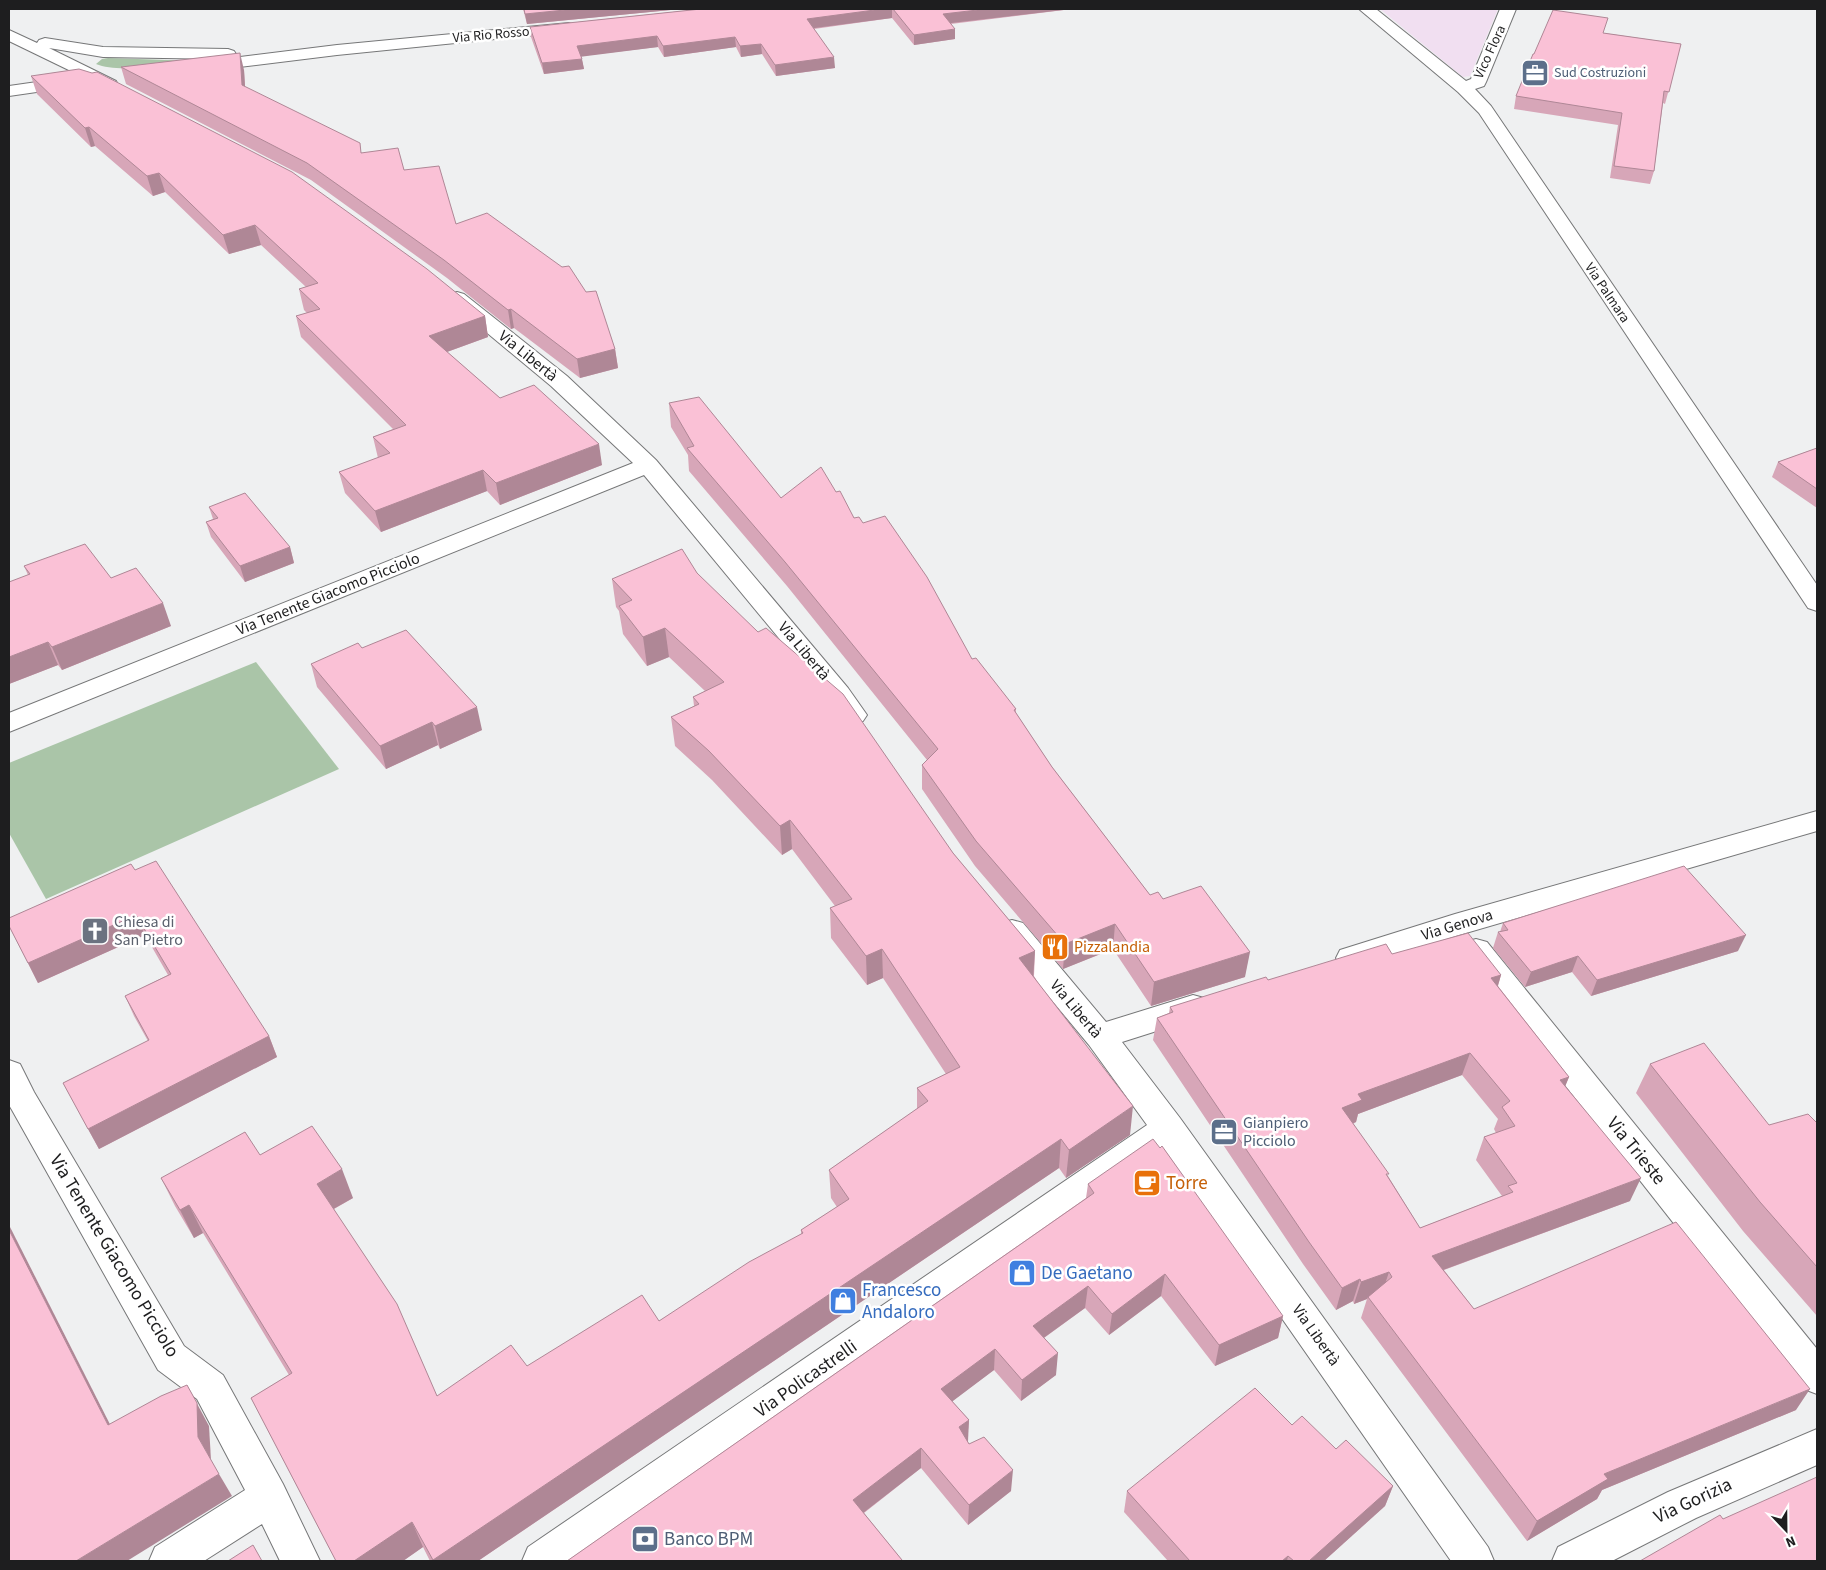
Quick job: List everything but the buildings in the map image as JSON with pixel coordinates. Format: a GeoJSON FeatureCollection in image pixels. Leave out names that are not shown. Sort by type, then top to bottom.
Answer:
{"type":"FeatureCollection","features":[{"type":"Feature","properties":{"kind":"street","name":"Via Palmara"},"geometry":{"type":"LineString","coordinates":[[1367,9],[1464,88],[1485,110],[1817,603]]}},
{"type":"Feature","properties":{"kind":"street","name":"Vico Flora"},"geometry":{"type":"LineString","coordinates":[[1464,88],[1478,82],[1508,9]]}},
{"type":"Feature","properties":{"kind":"street","name":"Via Rio Rosso"},"geometry":{"type":"LineString","coordinates":[[337,50],[584,26]]}},
{"type":"Feature","properties":{"kind":"street"},"geometry":{"type":"LineString","coordinates":[[14,37],[103,52],[208,54],[337,50]]}},
{"type":"Feature","properties":{"kind":"street"},"geometry":{"type":"LineString","coordinates":[[14,37],[105,79]]}},
{"type":"Feature","properties":{"kind":"street"},"geometry":{"type":"LineString","coordinates":[[177,69],[337,50]]}},
{"type":"Feature","properties":{"kind":"street"},"geometry":{"type":"LineString","coordinates":[[103,52],[82,58],[105,79]]}},
{"type":"Feature","properties":{"kind":"street"},"geometry":{"type":"LineString","coordinates":[[9,91],[105,79]]}},
{"type":"Feature","properties":{"kind":"street","name":"Via Libertà"},"geometry":{"type":"LineString","coordinates":[[439,284],[559,381],[648,465],[839,694],[867,734]]}},
{"type":"Feature","properties":{"kind":"street","name":"Via Tenente Giacomo Picciolo"},"geometry":{"type":"LineString","coordinates":[[9,723],[648,465]]}},
{"type":"Feature","properties":{"kind":"street","name":"Via Genova"},"geometry":{"type":"LineString","coordinates":[[1323,966],[1455,925],[1817,821]]}},
{"type":"Feature","properties":{"kind":"street","name":"Via Libertà"},"geometry":{"type":"LineString","coordinates":[[995,911],[1100,1036],[1168,1128],[1474,1561]]}},
{"type":"Feature","properties":{"kind":"street","name":"Via Trieste"},"geometry":{"type":"LineString","coordinates":[[1455,925],[1817,1377]]}},
{"type":"Feature","properties":{"kind":"street"},"geometry":{"type":"LineString","coordinates":[[1100,1036],[1219,999]]}},
{"type":"Feature","properties":{"kind":"street","name":"Via Tenente Giacomo Picciolo"},"geometry":{"type":"LineString","coordinates":[[13,1094],[171,1358],[210,1387],[269,1497],[300,1561]]}},
{"type":"Feature","properties":{"kind":"street","name":"Via Policastrelli"},"geometry":{"type":"LineString","coordinates":[[542,1561],[1168,1128]]}},
{"type":"Feature","properties":{"kind":"street","name":"Via Gorizia"},"geometry":{"type":"LineString","coordinates":[[1572,1561],[1682,1505],[1817,1447]]}},
{"type":"Feature","properties":{"kind":"street"},"geometry":{"type":"LineString","coordinates":[[169,1561],[269,1497]]}},
{"type":"Feature","properties":{"kind":"shaded area"},"geometry":{"type":"Polygon","coordinates":[[[1380,9],[1498,9],[1470,76],[1463,77],[1380,9]]]}},
{"type":"Feature","properties":{"kind":"green space"},"geometry":{"type":"Polygon","coordinates":[[[102,59],[197,61],[131,68],[106,67],[96,64],[102,59]]]}},
{"type":"Feature","properties":{"kind":"green space"},"geometry":{"type":"Polygon","coordinates":[[[256,662],[339,769],[46,899],[9,833],[9,763],[256,662]]]}},
{"type":"Feature","properties":{"kind":"place","name":"Sud Costruzioni"},"geometry":{"type":"Point","coordinates":[1535,73]}},
{"type":"Feature","properties":{"kind":"place","name":"Chiesa di San Pietro"},"geometry":{"type":"Point","coordinates":[95,931]}},
{"type":"Feature","properties":{"kind":"place","name":"Pizzalandia"},"geometry":{"type":"Point","coordinates":[1055,947]}},
{"type":"Feature","properties":{"kind":"place","name":"Gianpiero Picciolo"},"geometry":{"type":"Point","coordinates":[1224,1132]}},
{"type":"Feature","properties":{"kind":"place","name":"Torre"},"geometry":{"type":"Point","coordinates":[1147,1183]}},
{"type":"Feature","properties":{"kind":"place","name":"De Gaetano"},"geometry":{"type":"Point","coordinates":[1022,1273]}},
{"type":"Feature","properties":{"kind":"place","name":"Francesco Andaloro"},"geometry":{"type":"Point","coordinates":[843,1301]}},
{"type":"Feature","properties":{"kind":"place","name":"Banco BPM"},"geometry":{"type":"Point","coordinates":[645,1539]}}]}
